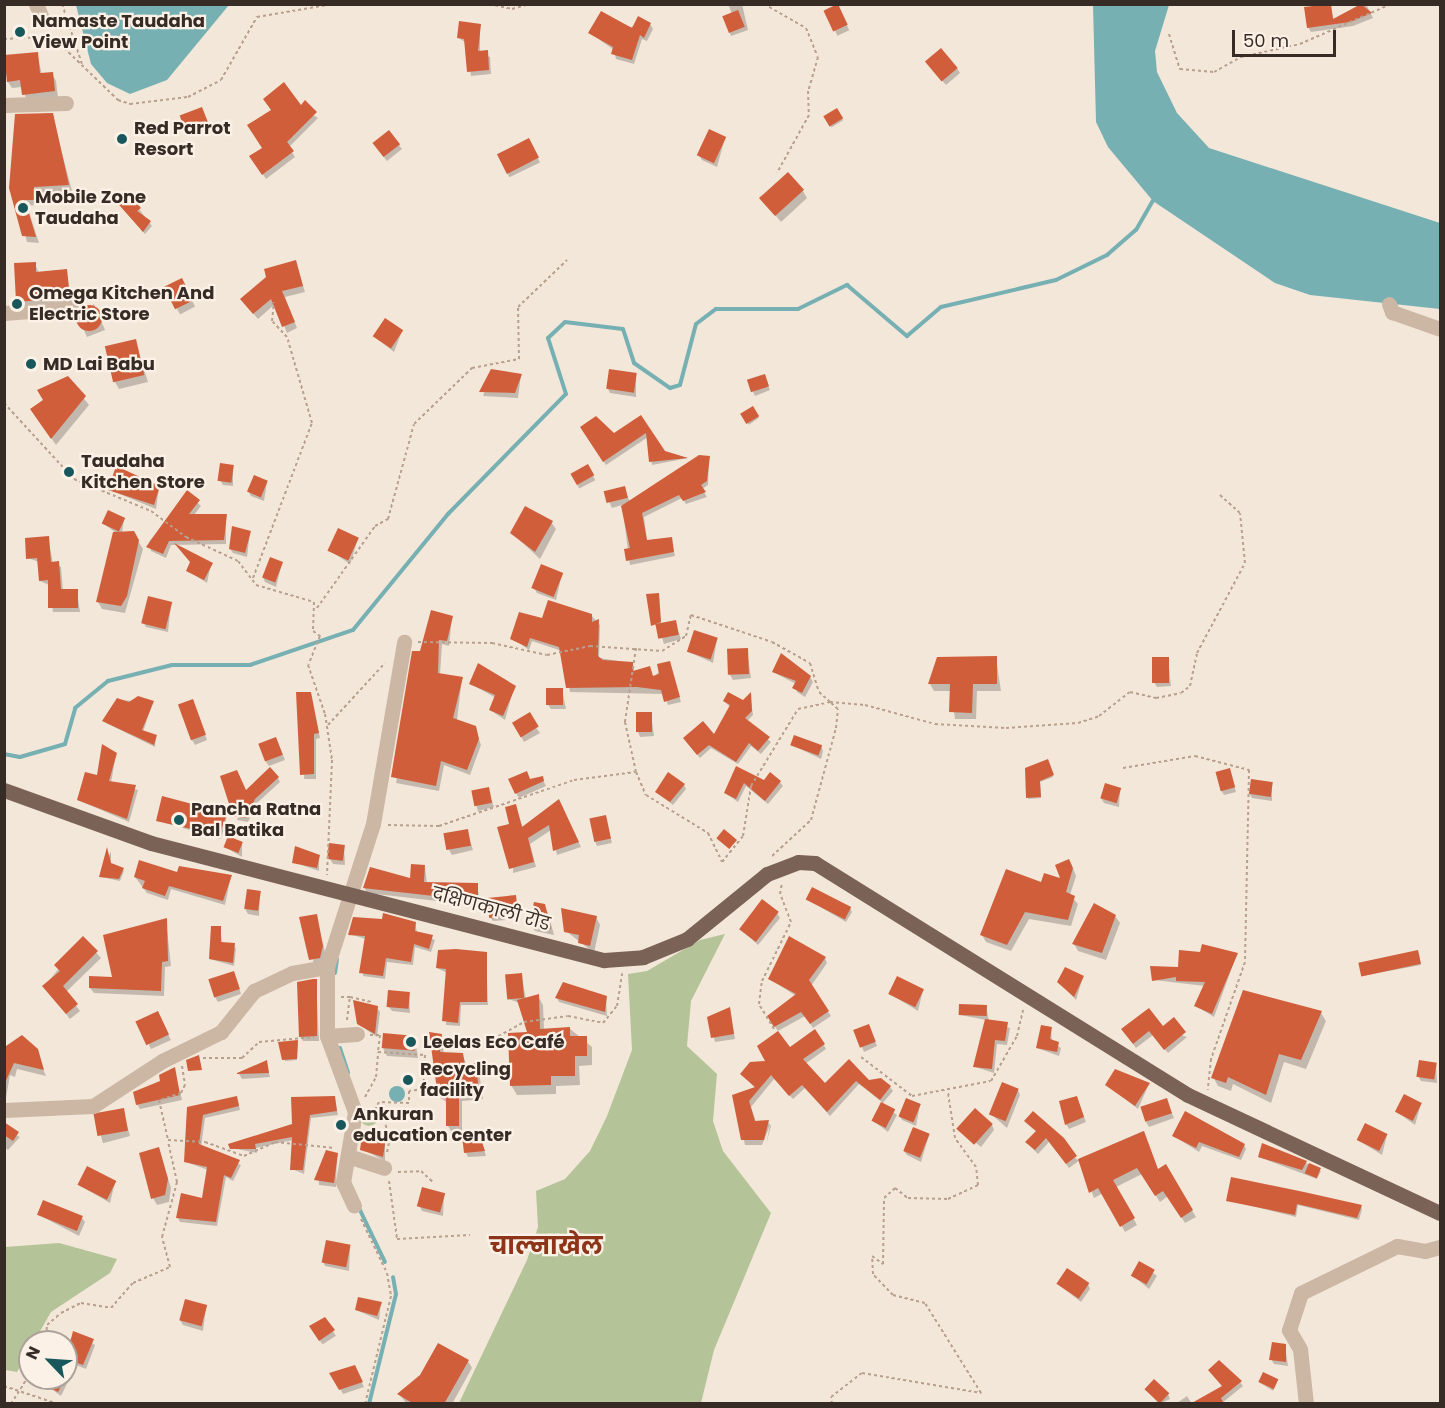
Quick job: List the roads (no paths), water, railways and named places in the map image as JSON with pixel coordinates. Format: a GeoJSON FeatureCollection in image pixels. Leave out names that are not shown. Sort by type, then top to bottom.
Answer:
{"type":"FeatureCollection","features":[{"type":"Feature","properties":{"kind":"main road","name":"दक्षिणकाली रोड"},"geometry":{"type":"LineString","coordinates":[[4,790],[151,843],[604,960],[624,960],[687,939],[767,874],[786,865],[815,863],[1026,996],[1207,1105],[1440,1213]]}},
{"type":"Feature","properties":{"kind":"street"},"geometry":{"type":"LineString","coordinates":[[4,105],[66,103]]}},
{"type":"Feature","properties":{"kind":"street"},"geometry":{"type":"LineString","coordinates":[[1389,304],[1392,312],[1440,329]]}},
{"type":"Feature","properties":{"kind":"street"},"geometry":{"type":"LineString","coordinates":[[4,313],[71,308]]}},
{"type":"Feature","properties":{"kind":"street"},"geometry":{"type":"LineString","coordinates":[[354,1206],[343,1182],[352,1159],[355,1112],[327,1036],[327,967],[373,824],[404,642]]}},
{"type":"Feature","properties":{"kind":"street"},"geometry":{"type":"LineString","coordinates":[[4,1110],[93,1106],[180,1052],[221,1032],[241,1002],[270,981],[327,967]]}},
{"type":"Feature","properties":{"kind":"street"},"geometry":{"type":"LineString","coordinates":[[327,1036],[351,1034]]}},
{"type":"Feature","properties":{"kind":"street"},"geometry":{"type":"LineString","coordinates":[[352,1159],[384,1168]]}},
{"type":"Feature","properties":{"kind":"street"},"geometry":{"type":"LineString","coordinates":[[1306,1404],[1300,1349],[1289,1330],[1301,1293],[1397,1246],[1425,1251],[1440,1247]]}},
{"type":"Feature","properties":{"kind":"water"},"geometry":{"type":"Polygon","coordinates":[[[76,4],[229,5],[167,80],[130,94],[107,83],[91,64],[76,4]]]}},
{"type":"Feature","properties":{"kind":"water"},"geometry":{"type":"Polygon","coordinates":[[[1093,5],[1169,5],[1155,51],[1157,72],[1177,113],[1209,148],[1440,223],[1440,309],[1310,295],[1275,283],[1153,201],[1108,147],[1096,122],[1093,5]]]}},
{"type":"Feature","properties":{"kind":"water"},"geometry":{"type":"Polygon","coordinates":[[[397,1086],[403,1088],[405,1094],[403,1100],[397,1102],[391,1100],[389,1094],[391,1088],[397,1086]]]}},
{"type":"Feature","properties":{"kind":"waterway"},"geometry":{"type":"LineString","coordinates":[[4,754],[20,757],[65,744],[75,708],[108,681],[172,665],[250,665],[353,630],[448,514],[566,394],[548,338],[565,322],[623,329],[634,363],[670,388],[680,385],[696,324],[716,309],[798,309],[847,285],[907,336],[941,307],[1056,280],[1107,255],[1136,230],[1153,201]]}},
{"type":"Feature","properties":{"kind":"waterway"},"geometry":{"type":"LineString","coordinates":[[335,973],[337,959]]}},
{"type":"Feature","properties":{"kind":"waterway"},"geometry":{"type":"LineString","coordinates":[[340,1048],[348,1073]]}},
{"type":"Feature","properties":{"kind":"waterway"},"geometry":{"type":"LineString","coordinates":[[358,1206],[385,1262]]}},
{"type":"Feature","properties":{"kind":"waterway"},"geometry":{"type":"LineString","coordinates":[[369,1404],[396,1294],[393,1277]]}},
{"type":"Feature","properties":{"kind":"place","name":"Namaste Taudaha View Point"},"geometry":{"type":"Point","coordinates":[20,32]}},
{"type":"Feature","properties":{"kind":"place","name":"Red Parrot Resort"},"geometry":{"type":"Point","coordinates":[122,139]}},
{"type":"Feature","properties":{"kind":"place","name":"Mobile Zone Taudaha"},"geometry":{"type":"Point","coordinates":[23,208]}},
{"type":"Feature","properties":{"kind":"place","name":"Omega Kitchen And Electric Store"},"geometry":{"type":"Point","coordinates":[17,304]}},
{"type":"Feature","properties":{"kind":"place","name":"MD Lai Babu"},"geometry":{"type":"Point","coordinates":[31,364]}},
{"type":"Feature","properties":{"kind":"place","name":"Taudaha Kitchen Store"},"geometry":{"type":"Point","coordinates":[69,472]}},
{"type":"Feature","properties":{"kind":"place","name":"Pancha Ratna Bal Batika"},"geometry":{"type":"Point","coordinates":[179,820]}},
{"type":"Feature","properties":{"kind":"place","name":"Leelas Eco Café"},"geometry":{"type":"Point","coordinates":[411,1042]}},
{"type":"Feature","properties":{"kind":"place","name":"Recycling facility"},"geometry":{"type":"Point","coordinates":[408,1080]}},
{"type":"Feature","properties":{"kind":"place","name":"Ankuran education center"},"geometry":{"type":"Point","coordinates":[341,1125]}},
{"type":"Feature","properties":{"kind":"district","name":"चाल्नाखेल"},"geometry":{"type":"Point","coordinates":[546,1246]}}]}
